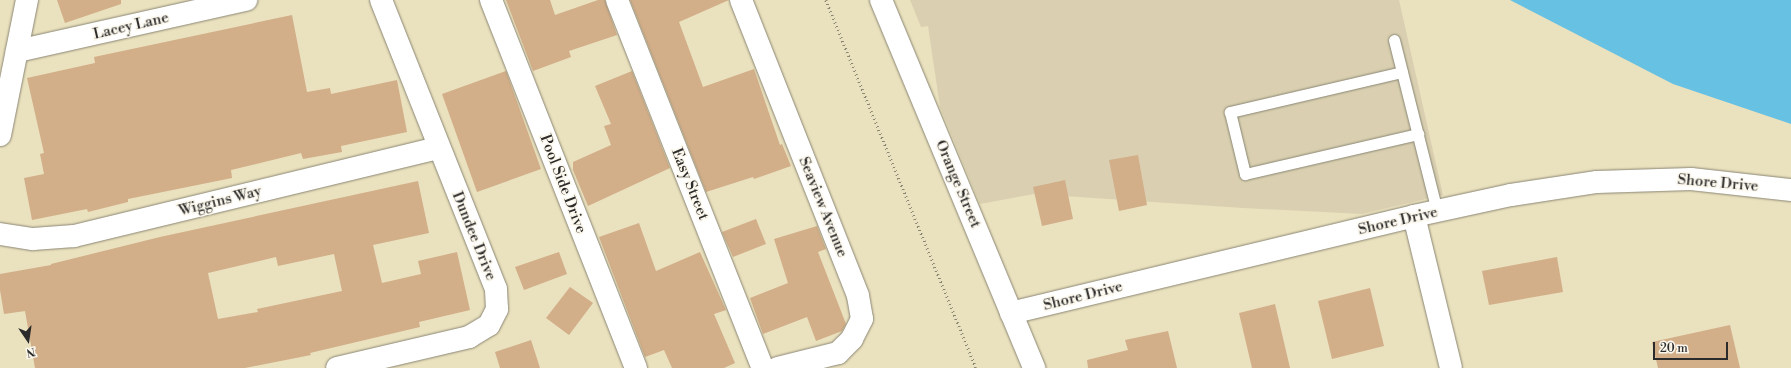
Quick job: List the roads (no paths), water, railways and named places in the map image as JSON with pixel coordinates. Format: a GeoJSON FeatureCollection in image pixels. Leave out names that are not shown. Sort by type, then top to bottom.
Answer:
{"type":"FeatureCollection","features":[{"type":"Feature","properties":{"kind":"street"},"geometry":{"type":"LineString","coordinates":[[0,135],[27,0]]}},
{"type":"Feature","properties":{"kind":"street","name":"Lacey Lane"},"geometry":{"type":"LineString","coordinates":[[17,51],[246,0]]}},
{"type":"Feature","properties":{"kind":"street","name":"Dundee Drive"},"geometry":{"type":"LineString","coordinates":[[337,368],[469,338],[489,325],[497,309],[496,289],[438,148],[380,0]]}},
{"type":"Feature","properties":{"kind":"street","name":"Pool Side Drive"},"geometry":{"type":"LineString","coordinates":[[491,0],[636,368]]}},
{"type":"Feature","properties":{"kind":"street","name":"Easy Street"},"geometry":{"type":"LineString","coordinates":[[617,0],[763,368]]}},
{"type":"Feature","properties":{"kind":"street","name":"Seaview Avenue"},"geometry":{"type":"LineString","coordinates":[[741,0],[858,296],[862,319],[852,340],[838,353],[778,368]]}},
{"type":"Feature","properties":{"kind":"street","name":"Orange Street"},"geometry":{"type":"LineString","coordinates":[[883,0],[1034,368]]}},
{"type":"Feature","properties":{"kind":"street","name":"Wiggins Way"},"geometry":{"type":"LineString","coordinates":[[0,234],[34,239],[74,236],[438,148]]}},
{"type":"Feature","properties":{"kind":"street","name":"Shore Drive"},"geometry":{"type":"LineString","coordinates":[[1011,313],[1414,216],[1512,195],[1597,182],[1691,179],[1791,190]]}},
{"type":"Feature","properties":{"kind":"street"},"geometry":{"type":"LineString","coordinates":[[1414,216],[1450,368]]}},
{"type":"Feature","properties":{"kind":"lane"},"geometry":{"type":"LineString","coordinates":[[1394,40],[1437,211]]}},
{"type":"Feature","properties":{"kind":"lane"},"geometry":{"type":"LineString","coordinates":[[1402,72],[1230,112],[1245,174],[1418,134]]}},
{"type":"Feature","properties":{"kind":"water"},"geometry":{"type":"Polygon","coordinates":[[[1510,0],[1791,0],[1791,124],[1673,84],[1510,0]]]}}]}
